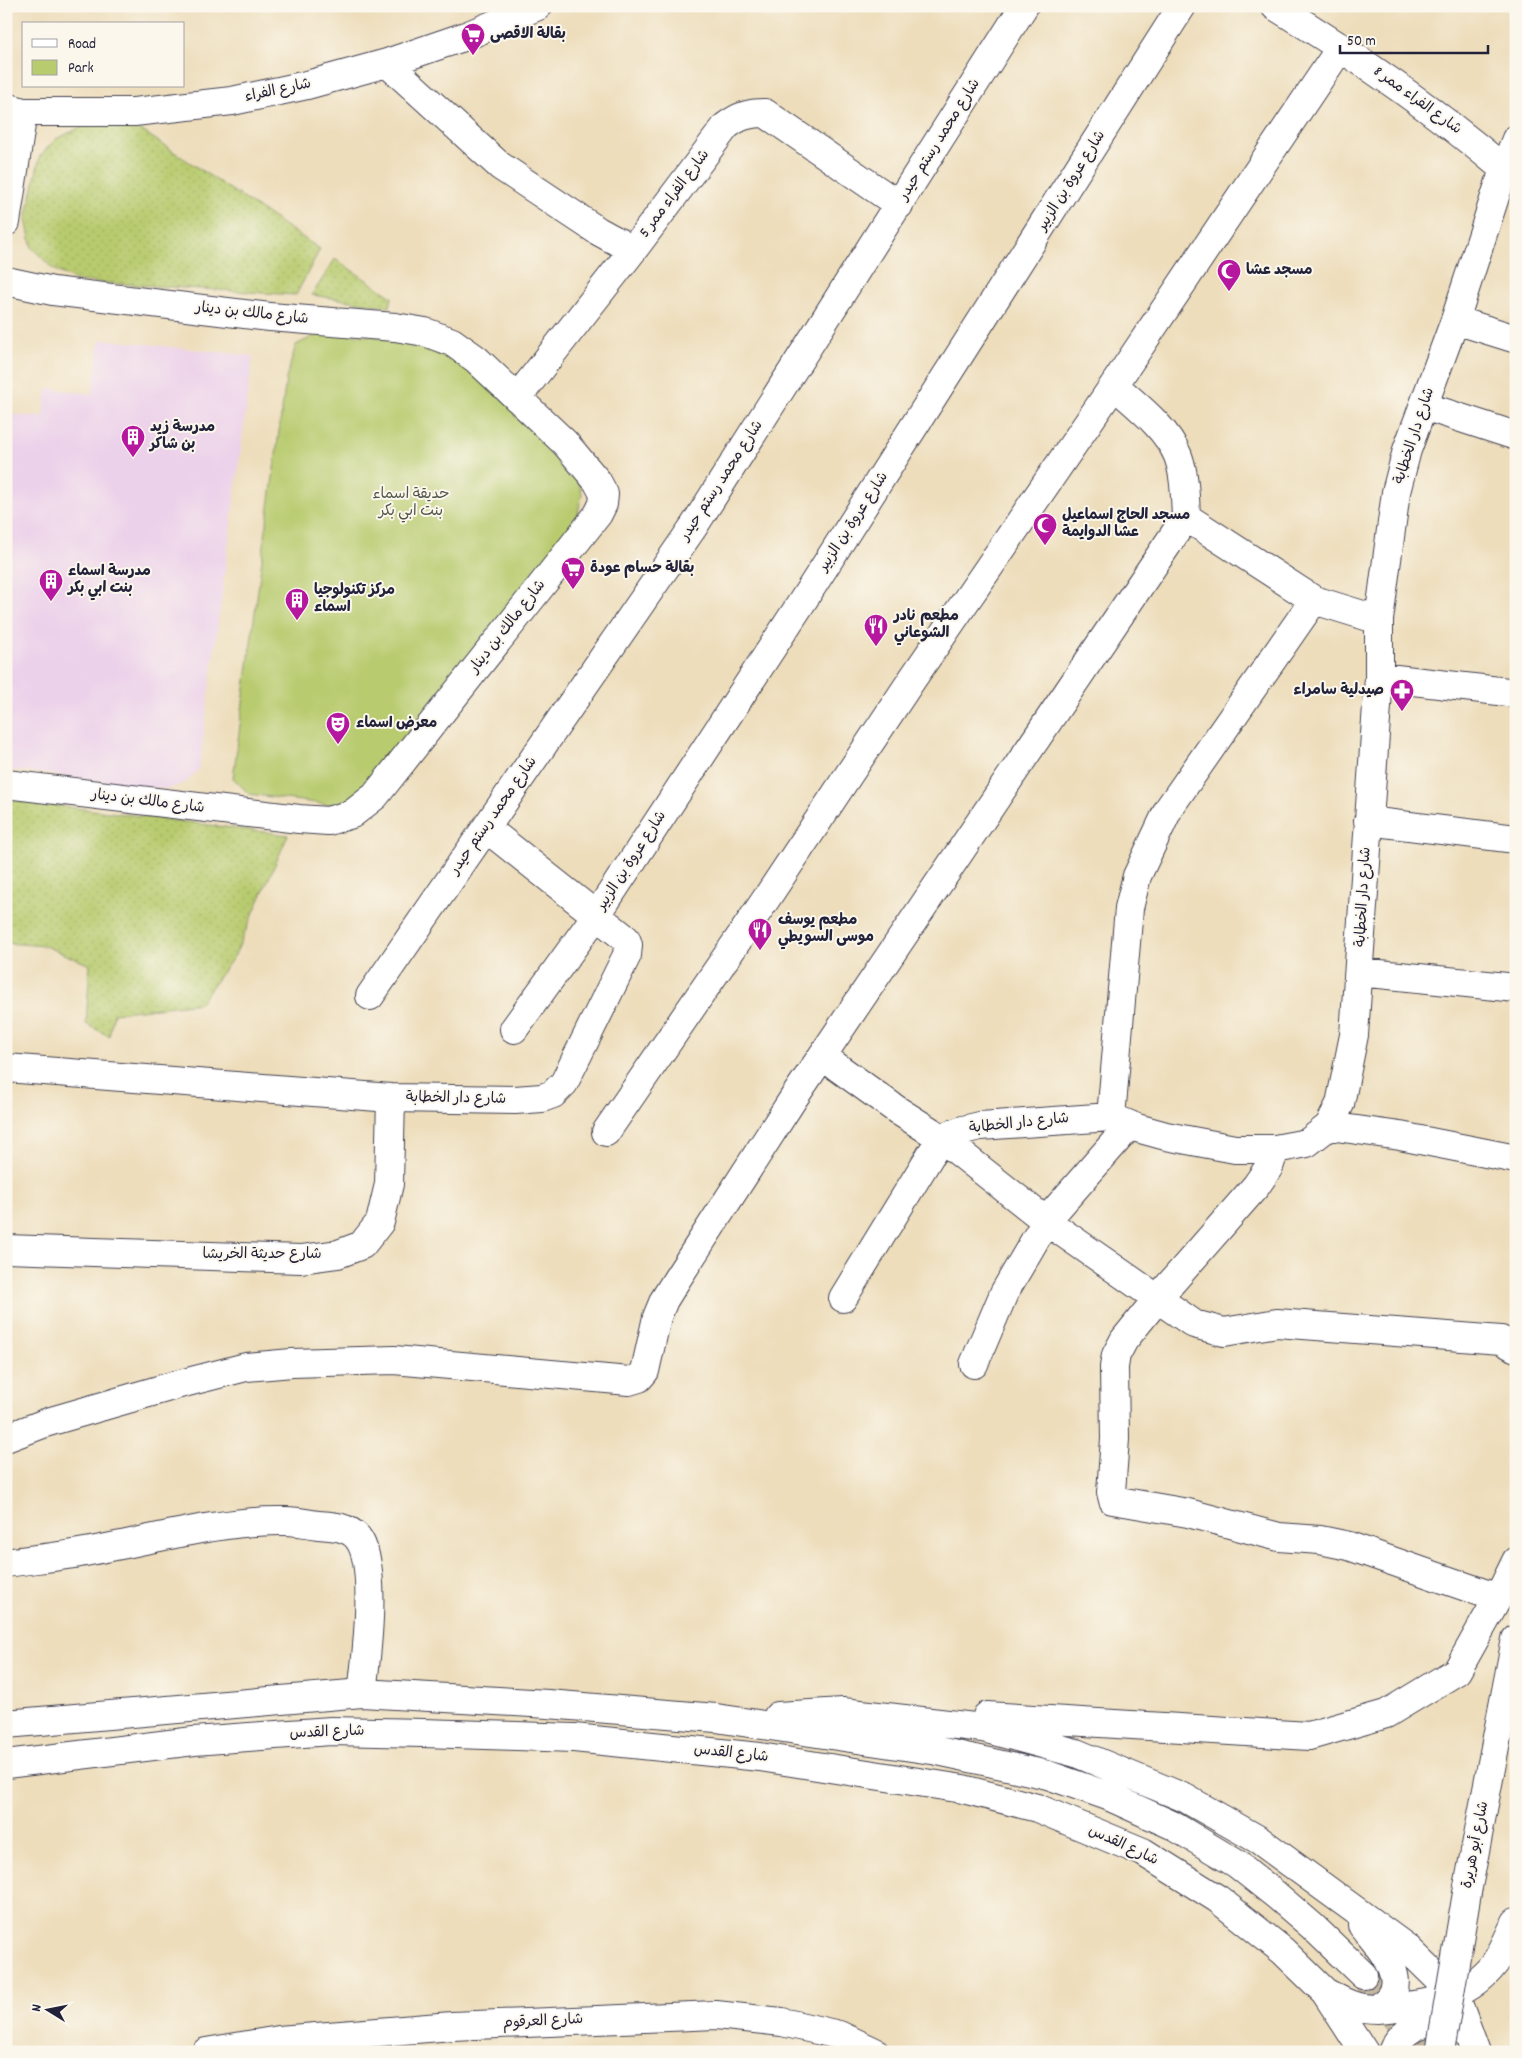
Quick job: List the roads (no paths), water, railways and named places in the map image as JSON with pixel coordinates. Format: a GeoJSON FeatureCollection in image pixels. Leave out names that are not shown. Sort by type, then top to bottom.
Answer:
{"type":"FeatureCollection","features":[{"type":"Feature","properties":{"kind":"main road","name":"شارع الفراء"},"geometry":{"type":"LineString","coordinates":[[15,110],[134,112],[225,102],[306,85],[387,63],[466,36],[538,6]]}},
{"type":"Feature","properties":{"kind":"main road","name":"شارع محمد رستم حيدر"},"geometry":{"type":"LineString","coordinates":[[370,996],[694,526],[1024,6]]}},
{"type":"Feature","properties":{"kind":"main road","name":"شارع عروة بن الزبير"},"geometry":{"type":"LineString","coordinates":[[514,1029],[596,916],[802,602],[1182,6]]}},
{"type":"Feature","properties":{"kind":"main road","name":"شارع الفراء ممر 8"},"geometry":{"type":"LineString","coordinates":[[1275,6],[1341,47],[1422,104],[1504,169]]}},
{"type":"Feature","properties":{"kind":"main road"},"geometry":{"type":"LineString","coordinates":[[606,1132],[762,906],[913,678],[1114,385],[1341,47]]}},
{"type":"Feature","properties":{"kind":"main road","name":"شارع الفراء ممر 5"},"geometry":{"type":"LineString","coordinates":[[387,63],[500,166],[598,231],[633,250],[726,126],[738,117],[750,113],[765,113],[899,205]]}},
{"type":"Feature","properties":{"kind":"main road"},"geometry":{"type":"LineString","coordinates":[[6,222],[15,110]]}},
{"type":"Feature","properties":{"kind":"main road","name":"شارع دار الخطابة"},"geometry":{"type":"LineString","coordinates":[[941,1138],[980,1126],[1120,1121],[1166,1136],[1235,1149],[1275,1149],[1307,1144],[1329,1126],[1340,1104],[1354,1035],[1360,972],[1368,821],[1379,677],[1379,620],[1396,492],[1407,450],[1455,320],[1504,169],[1516,138]]}},
{"type":"Feature","properties":{"kind":"main road"},"geometry":{"type":"LineString","coordinates":[[517,398],[633,250]]}},
{"type":"Feature","properties":{"kind":"main road","name":"شارع مالك بن دينار"},"geometry":{"type":"LineString","coordinates":[[6,281],[53,291],[270,317],[395,327],[426,332],[452,342],[476,359],[565,443],[597,481],[604,494],[603,504],[598,514],[375,796],[352,814],[328,821],[299,820],[6,784]]}},
{"type":"Feature","properties":{"kind":"main road"},"geometry":{"type":"LineString","coordinates":[[1455,320],[1516,339]]}},
{"type":"Feature","properties":{"kind":"main road"},"geometry":{"type":"LineString","coordinates":[[6,1438],[48,1422],[176,1385],[246,1367],[292,1362],[394,1360],[629,1381],[639,1378],[645,1371],[657,1318],[664,1300],[822,1056],[1186,517],[1184,484],[1178,456],[1166,437],[1145,413],[1114,385]]}},
{"type":"Feature","properties":{"kind":"main road"},"geometry":{"type":"LineString","coordinates":[[1424,406],[1516,436]]}},
{"type":"Feature","properties":{"kind":"main road"},"geometry":{"type":"LineString","coordinates":[[1186,517],[1314,600],[1379,620]]}},
{"type":"Feature","properties":{"kind":"main road"},"geometry":{"type":"LineString","coordinates":[[974,1364],[1004,1293],[1046,1221],[1120,1121],[1129,908],[1136,876],[1169,808],[1314,600]]}},
{"type":"Feature","properties":{"kind":"main road"},"geometry":{"type":"LineString","coordinates":[[1379,677],[1516,693]]}},
{"type":"Feature","properties":{"kind":"main road"},"geometry":{"type":"LineString","coordinates":[[1368,821],[1516,839]]}},
{"type":"Feature","properties":{"kind":"main road","name":"شارع دار الخطابة"},"geometry":{"type":"LineString","coordinates":[[6,1068],[391,1098],[515,1100],[542,1098],[553,1094],[564,1083],[628,955],[628,945],[626,939],[486,828]]}},
{"type":"Feature","properties":{"kind":"main road"},"geometry":{"type":"LineString","coordinates":[[1360,972],[1516,988]]}},
{"type":"Feature","properties":{"kind":"main road"},"geometry":{"type":"LineString","coordinates":[[822,1056],[941,1138],[1046,1221],[1194,1324],[1224,1332],[1277,1323],[1511,1341]]}},
{"type":"Feature","properties":{"kind":"main road","name":"شارع حديثة الخريشا"},"geometry":{"type":"LineString","coordinates":[[9,1253],[301,1258],[338,1254],[362,1245],[380,1222],[389,1184],[391,1098]]}},
{"type":"Feature","properties":{"kind":"main road"},"geometry":{"type":"LineString","coordinates":[[1329,1126],[1400,1136],[1516,1159]]}},
{"type":"Feature","properties":{"kind":"main road"},"geometry":{"type":"LineString","coordinates":[[843,1298],[941,1138]]}},
{"type":"Feature","properties":{"kind":"main road"},"geometry":{"type":"LineString","coordinates":[[1275,1149],[1269,1167],[1256,1186],[1158,1298],[1124,1340],[1116,1355],[1114,1367],[1115,1439],[1111,1492],[1113,1500],[1188,1513],[1279,1536],[1320,1540],[1349,1546],[1498,1598]]}},
{"type":"Feature","properties":{"kind":"main road"},"geometry":{"type":"LineString","coordinates":[[6,1563],[85,1552],[159,1536],[243,1524],[284,1521],[340,1527],[356,1535],[364,1548],[367,1565],[369,1591],[367,1652],[362,1693]]}},
{"type":"Feature","properties":{"kind":"main road"},"geometry":{"type":"LineString","coordinates":[[716,1718],[843,1712],[931,1712],[1064,1722],[1309,1736],[1386,1714],[1457,1671],[1498,1598],[1516,1561]]}},
{"type":"Feature","properties":{"kind":"main road","name":"شارع أبو هريرة"},"geometry":{"type":"LineString","coordinates":[[1440,2052],[1468,1887],[1516,1639]]}},
{"type":"Feature","properties":{"kind":"main road","name":"شارع القدس"},"geometry":{"type":"LineString","coordinates":[[6,1724],[362,1693],[548,1704],[716,1718],[938,1751],[1048,1775],[1108,1796],[1172,1825],[1237,1864],[1312,1926],[1363,1975]]}},
{"type":"Feature","properties":{"kind":"main road"},"geometry":{"type":"LineString","coordinates":[[843,1712],[983,1728],[1076,1753],[1184,1798],[1259,1840],[1407,1948],[1455,1996],[1473,2044]]}},
{"type":"Feature","properties":{"kind":"main road","name":"شارع القدس"},"geometry":{"type":"LineString","coordinates":[[6,1764],[194,1741],[350,1732],[574,1738],[760,1757],[964,1790],[1036,1808],[1143,1852],[1218,1899],[1283,1950],[1325,1992],[1364,2052]]}},
{"type":"Feature","properties":{"kind":"main road"},"geometry":{"type":"LineString","coordinates":[[1341,1899],[1379,1947],[1394,1973],[1393,1992],[1378,2008]]}},
{"type":"Feature","properties":{"kind":"main road"},"geometry":{"type":"LineString","coordinates":[[1325,1992],[1356,2008],[1378,2008],[1436,2002],[1455,1996],[1476,1982],[1496,1962],[1516,1922]]}},
{"type":"Feature","properties":{"kind":"main road","name":"شارع العرقوم"},"geometry":{"type":"LineString","coordinates":[[206,2052],[279,2040],[452,2026],[716,2015],[782,2022],[838,2035],[875,2052]]}},
{"type":"Feature","properties":{"kind":"main road"},"geometry":{"type":"LineString","coordinates":[[1392,2052],[1406,2031],[1424,2023],[1433,2022],[1452,2025],[1473,2044]]}},
{"type":"Feature","properties":{"kind":"tunnel"},"geometry":{"type":"LineString","coordinates":[[1363,1975],[1423,2052]]}},
{"type":"Feature","properties":{"kind":"place","name":"بقالة الاقصى"},"geometry":{"type":"Point","coordinates":[473,56]}},
{"type":"Feature","properties":{"kind":"place","name":"مسجد عشا"},"geometry":{"type":"Point","coordinates":[1229,292]}},
{"type":"Feature","properties":{"kind":"place","name":"مدرسة زيد بن شاكر"},"geometry":{"type":"Point","coordinates":[133,458]}},
{"type":"Feature","properties":{"kind":"place","name":"مسجد الحاج اسماعيل عشا الدوايمة"},"geometry":{"type":"Point","coordinates":[1045,546]}},
{"type":"Feature","properties":{"kind":"place","name":"بقالة حسام عودة"},"geometry":{"type":"Point","coordinates":[573,590]}},
{"type":"Feature","properties":{"kind":"place","name":"مدرسة اسماء بنت ابي بكر"},"geometry":{"type":"Point","coordinates":[51,602]}},
{"type":"Feature","properties":{"kind":"place","name":"مركز تكنولوجيا اسماء"},"geometry":{"type":"Point","coordinates":[297,621]}},
{"type":"Feature","properties":{"kind":"place","name":"مطعم نادر الشوعاني"},"geometry":{"type":"Point","coordinates":[876,647]}},
{"type":"Feature","properties":{"kind":"place","name":"صيدلية سامراء"},"geometry":{"type":"Point","coordinates":[1402,712]}},
{"type":"Feature","properties":{"kind":"place","name":"معرض اسماء"},"geometry":{"type":"Point","coordinates":[338,745]}},
{"type":"Feature","properties":{"kind":"place","name":"مطعم يوسف موسى السويطي"},"geometry":{"type":"Point","coordinates":[760,951]}},
{"type":"Feature","properties":{"kind":"park label","name":"حديقة اسماء بنت ابي بكر"},"geometry":{"type":"Point","coordinates":[411,504]}}]}
